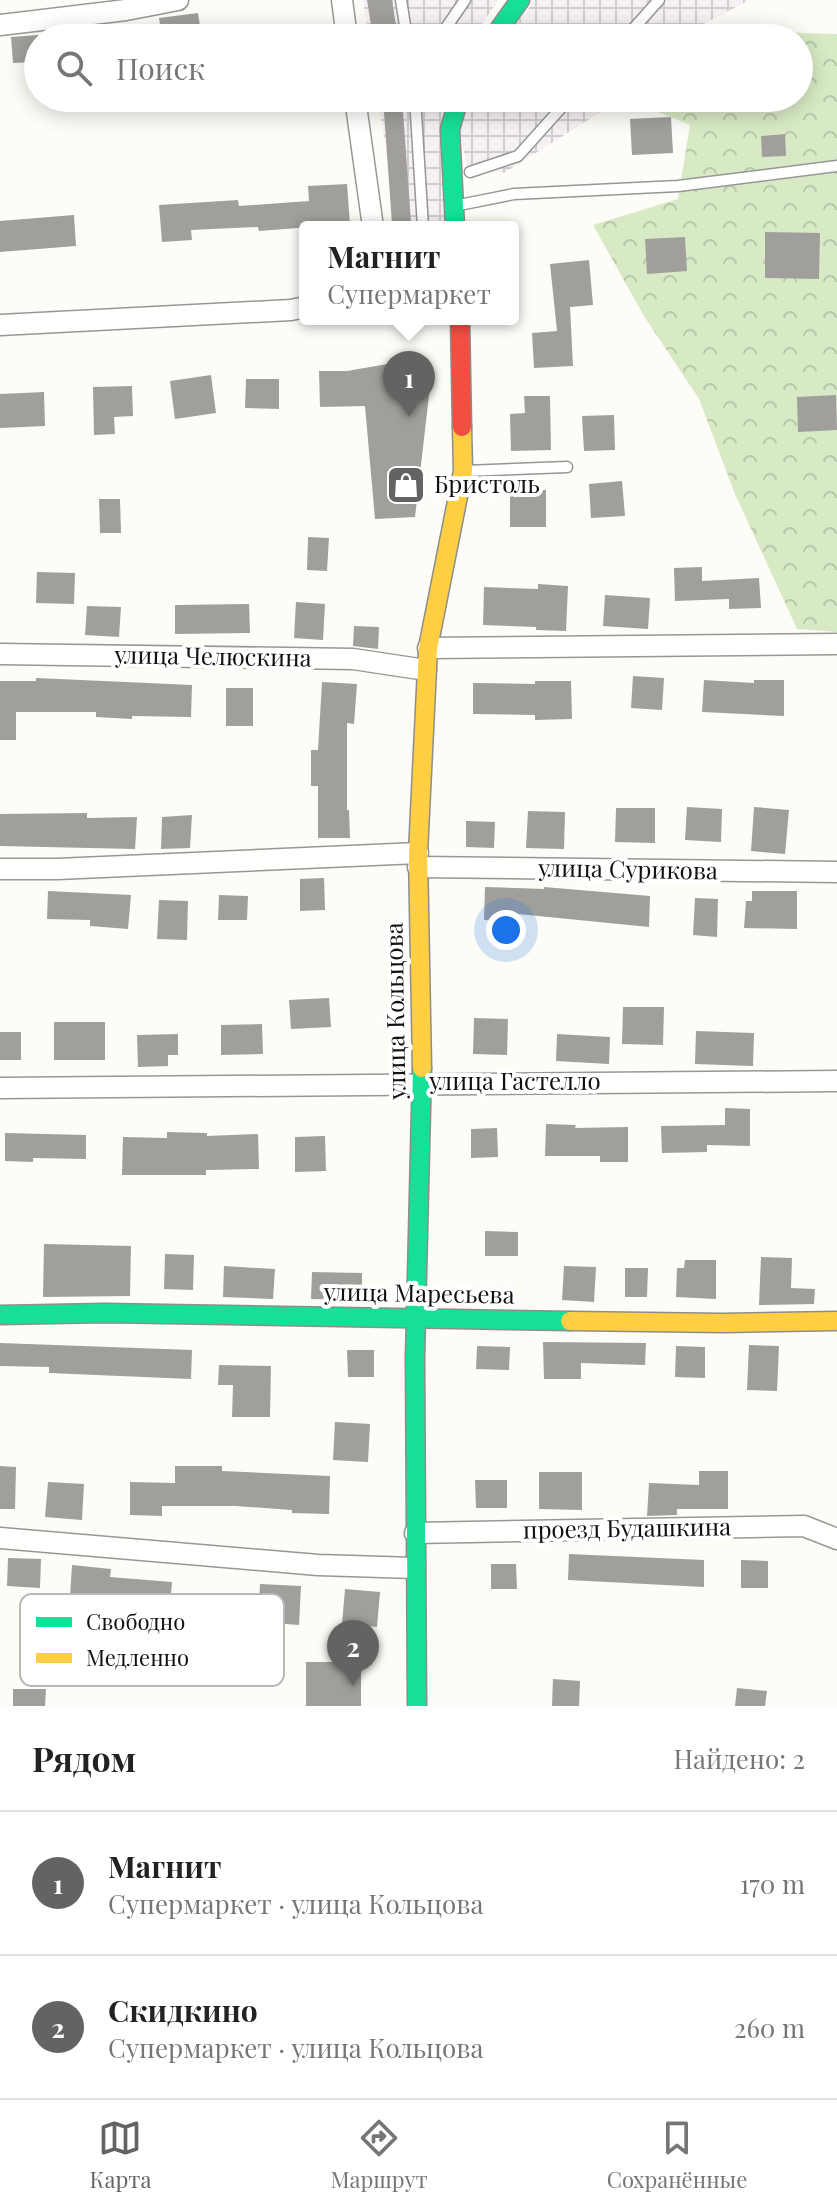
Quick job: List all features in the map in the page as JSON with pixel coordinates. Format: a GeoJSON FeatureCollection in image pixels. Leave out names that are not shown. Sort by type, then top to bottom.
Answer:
{"type":"FeatureCollection","features":[{"type":"Feature","properties":{"kind":"street"},"geometry":{"type":"LineString","coordinates":[[0,25],[126,10],[178,0]]}},
{"type":"Feature","properties":{"kind":"street"},"geometry":{"type":"LineString","coordinates":[[342,0],[345,24]]}},
{"type":"Feature","properties":{"kind":"street"},"geometry":{"type":"LineString","coordinates":[[503,24],[520,0]]}},
{"type":"Feature","properties":{"kind":"street"},"geometry":{"type":"LineString","coordinates":[[357,112],[372,221]]}},
{"type":"Feature","properties":{"kind":"street"},"geometry":{"type":"LineString","coordinates":[[454,221],[450,129],[455,112]]}},
{"type":"Feature","properties":{"kind":"street"},"geometry":{"type":"LineString","coordinates":[[0,325],[299,308]]}},
{"type":"Feature","properties":{"kind":"street","name":"улица Кольцова"},"geometry":{"type":"LineString","coordinates":[[417,1706],[415,1318],[422,1083],[418,860],[428,648],[463,471],[460,325]]}},
{"type":"Feature","properties":{"kind":"street"},"geometry":{"type":"LineString","coordinates":[[428,648],[837,644]]}},
{"type":"Feature","properties":{"kind":"street","name":"улица Челюскина"},"geometry":{"type":"LineString","coordinates":[[0,654],[353,659],[426,670]]}},
{"type":"Feature","properties":{"kind":"street","name":"улица Сурикова"},"geometry":{"type":"LineString","coordinates":[[0,869],[418,860],[837,872]]}},
{"type":"Feature","properties":{"kind":"street","name":"улица Гастелло"},"geometry":{"type":"LineString","coordinates":[[0,1088],[837,1081]]}},
{"type":"Feature","properties":{"kind":"street","name":"улица Маресьева"},"geometry":{"type":"LineString","coordinates":[[0,1315],[105,1313],[722,1323],[837,1321]]}},
{"type":"Feature","properties":{"kind":"street","name":"проезд Будашкина"},"geometry":{"type":"LineString","coordinates":[[415,1533],[804,1526],[837,1539]]}},
{"type":"Feature","properties":{"kind":"street"},"geometry":{"type":"LineString","coordinates":[[0,1538],[318,1565],[415,1568]]}},
{"type":"Feature","properties":{"kind":"lane"},"geometry":{"type":"LineString","coordinates":[[401,0],[405,24]]}},
{"type":"Feature","properties":{"kind":"lane"},"geometry":{"type":"LineString","coordinates":[[449,24],[465,0]]}},
{"type":"Feature","properties":{"kind":"lane"},"geometry":{"type":"LineString","coordinates":[[638,24],[659,0]]}},
{"type":"Feature","properties":{"kind":"lane"},"geometry":{"type":"LineString","coordinates":[[416,112],[423,221]]}},
{"type":"Feature","properties":{"kind":"lane"},"geometry":{"type":"LineString","coordinates":[[470,172],[518,156],[557,112]]}},
{"type":"Feature","properties":{"kind":"lane"},"geometry":{"type":"LineString","coordinates":[[452,206],[514,194],[678,186],[837,166]]}},
{"type":"Feature","properties":{"kind":"lane"},"geometry":{"type":"LineString","coordinates":[[463,471],[567,467]]}},
{"type":"Feature","properties":{"kind":"shaded area"},"geometry":{"type":"Polygon","coordinates":[[[363,0],[498,0],[482,24],[367,24],[363,0]]]}},
{"type":"Feature","properties":{"kind":"shaded area"},"geometry":{"type":"Polygon","coordinates":[[[535,0],[749,0],[704,24],[516,24],[535,0]]]}},
{"type":"Feature","properties":{"kind":"shaded area"},"geometry":{"type":"Polygon","coordinates":[[[380,112],[445,112],[445,221],[397,221],[380,112]]]}},
{"type":"Feature","properties":{"kind":"shaded area"},"geometry":{"type":"Polygon","coordinates":[[[464,112],[601,112],[504,173],[467,166],[460,133],[464,112]]]}},
{"type":"Feature","properties":{"kind":"green space"},"geometry":{"type":"Polygon","coordinates":[[[813,33],[837,34],[837,632],[797,629],[735,494],[699,399],[644,316],[593,225],[678,199],[690,125],[658,112],[813,112],[813,33]]]}},
{"type":"Feature","properties":{"kind":"building"},"geometry":{"type":"Polygon","coordinates":[[[367,0],[392,0],[396,24],[371,24],[367,0]]]}},
{"type":"Feature","properties":{"kind":"building"},"geometry":{"type":"Polygon","coordinates":[[[198,13],[200,24],[160,24],[159,18],[198,13]]]}},
{"type":"Feature","properties":{"kind":"building"},"geometry":{"type":"Polygon","coordinates":[[[24,36],[24,63],[13,63],[11,37],[24,36]]]}},
{"type":"Feature","properties":{"kind":"building"},"geometry":{"type":"Polygon","coordinates":[[[384,112],[403,112],[411,221],[392,221],[384,112]]]}},
{"type":"Feature","properties":{"kind":"building"},"geometry":{"type":"Polygon","coordinates":[[[671,117],[673,153],[632,155],[630,119],[671,117]]]}},
{"type":"Feature","properties":{"kind":"building"},"geometry":{"type":"Polygon","coordinates":[[[785,134],[786,156],[762,157],[761,136],[785,134]]]}},
{"type":"Feature","properties":{"kind":"building"},"geometry":{"type":"Polygon","coordinates":[[[347,184],[350,221],[299,221],[299,228],[259,231],[258,227],[191,230],[192,240],[162,242],[159,205],[238,200],[239,206],[309,201],[308,186],[347,184]]]}},
{"type":"Feature","properties":{"kind":"building"},"geometry":{"type":"Polygon","coordinates":[[[74,215],[76,246],[0,252],[0,221],[74,215]]]}},
{"type":"Feature","properties":{"kind":"building"},"geometry":{"type":"Polygon","coordinates":[[[765,232],[820,233],[819,279],[765,278],[765,232]]]}},
{"type":"Feature","properties":{"kind":"building"},"geometry":{"type":"Polygon","coordinates":[[[685,237],[687,271],[647,274],[645,239],[685,237]]]}},
{"type":"Feature","properties":{"kind":"building"},"geometry":{"type":"Polygon","coordinates":[[[589,260],[593,305],[570,307],[573,366],[534,368],[532,333],[557,331],[550,264],[589,260]]]}},
{"type":"Feature","properties":{"kind":"building"},"geometry":{"type":"Polygon","coordinates":[[[399,362],[431,378],[415,517],[375,519],[365,406],[320,407],[319,371],[347,371],[399,362]]]}},
{"type":"Feature","properties":{"kind":"building"},"geometry":{"type":"Polygon","coordinates":[[[211,375],[216,413],[175,419],[170,381],[211,375]]]}},
{"type":"Feature","properties":{"kind":"building"},"geometry":{"type":"Polygon","coordinates":[[[246,379],[279,379],[279,409],[245,408],[246,379]]]}},
{"type":"Feature","properties":{"kind":"building"},"geometry":{"type":"Polygon","coordinates":[[[132,386],[133,416],[114,417],[115,434],[94,435],[93,387],[132,386]]]}},
{"type":"Feature","properties":{"kind":"building"},"geometry":{"type":"Polygon","coordinates":[[[44,392],[45,426],[0,428],[0,394],[44,392]]]}},
{"type":"Feature","properties":{"kind":"building"},"geometry":{"type":"Polygon","coordinates":[[[836,395],[837,430],[798,432],[797,397],[836,395]]]}},
{"type":"Feature","properties":{"kind":"building"},"geometry":{"type":"Polygon","coordinates":[[[524,396],[550,396],[551,450],[511,451],[510,414],[525,413],[524,396]]]}},
{"type":"Feature","properties":{"kind":"building"},"geometry":{"type":"Polygon","coordinates":[[[614,415],[615,450],[584,451],[582,416],[614,415]]]}},
{"type":"Feature","properties":{"kind":"building"},"geometry":{"type":"Polygon","coordinates":[[[622,481],[625,516],[591,518],[589,484],[622,481]]]}},
{"type":"Feature","properties":{"kind":"building"},"geometry":{"type":"Polygon","coordinates":[[[510,489],[546,490],[546,527],[510,527],[510,489]]]}},
{"type":"Feature","properties":{"kind":"building"},"geometry":{"type":"Polygon","coordinates":[[[99,499],[120,499],[121,533],[100,533],[99,499]]]}},
{"type":"Feature","properties":{"kind":"building"},"geometry":{"type":"Polygon","coordinates":[[[308,537],[329,538],[327,571],[307,570],[308,537]]]}},
{"type":"Feature","properties":{"kind":"building"},"geometry":{"type":"Polygon","coordinates":[[[702,567],[702,581],[759,578],[761,608],[729,609],[729,599],[675,601],[674,568],[702,567]]]}},
{"type":"Feature","properties":{"kind":"building"},"geometry":{"type":"Polygon","coordinates":[[[37,572],[75,573],[74,604],[36,603],[37,572]]]}},
{"type":"Feature","properties":{"kind":"building"},"geometry":{"type":"Polygon","coordinates":[[[538,584],[568,586],[566,631],[483,625],[484,587],[538,589],[538,584]]]}},
{"type":"Feature","properties":{"kind":"building"},"geometry":{"type":"Polygon","coordinates":[[[605,595],[650,598],[648,629],[603,626],[605,595]]]}},
{"type":"Feature","properties":{"kind":"building"},"geometry":{"type":"Polygon","coordinates":[[[296,602],[325,604],[323,640],[294,638],[296,602]]]}},
{"type":"Feature","properties":{"kind":"building"},"geometry":{"type":"Polygon","coordinates":[[[249,604],[250,633],[175,634],[175,605],[249,604]]]}},
{"type":"Feature","properties":{"kind":"building"},"geometry":{"type":"Polygon","coordinates":[[[87,606],[121,607],[119,637],[85,635],[87,606]]]}},
{"type":"Feature","properties":{"kind":"building"},"geometry":{"type":"Polygon","coordinates":[[[354,626],[379,627],[378,649],[353,646],[354,626]]]}},
{"type":"Feature","properties":{"kind":"building"},"geometry":{"type":"Polygon","coordinates":[[[633,676],[664,678],[662,710],[631,708],[633,676]]]}},
{"type":"Feature","properties":{"kind":"building"},"geometry":{"type":"Polygon","coordinates":[[[36,678],[192,685],[191,717],[132,716],[132,719],[96,717],[96,712],[16,712],[16,740],[0,740],[0,681],[36,681],[36,678]]]}},
{"type":"Feature","properties":{"kind":"building"},"geometry":{"type":"Polygon","coordinates":[[[704,680],[754,683],[754,680],[784,680],[784,716],[702,712],[704,680]]]}},
{"type":"Feature","properties":{"kind":"building"},"geometry":{"type":"Polygon","coordinates":[[[535,681],[571,681],[572,719],[535,720],[535,715],[473,714],[473,683],[535,684],[535,681]]]}},
{"type":"Feature","properties":{"kind":"building"},"geometry":{"type":"Polygon","coordinates":[[[322,682],[357,684],[354,724],[347,723],[350,838],[318,838],[318,786],[311,786],[311,750],[318,750],[322,682]]]}},
{"type":"Feature","properties":{"kind":"building"},"geometry":{"type":"Polygon","coordinates":[[[226,688],[253,688],[253,726],[226,726],[226,688]]]}},
{"type":"Feature","properties":{"kind":"building"},"geometry":{"type":"Polygon","coordinates":[[[687,807],[722,809],[721,842],[685,840],[687,807]]]}},
{"type":"Feature","properties":{"kind":"building"},"geometry":{"type":"Polygon","coordinates":[[[754,807],[789,810],[785,854],[751,851],[754,807]]]}},
{"type":"Feature","properties":{"kind":"building"},"geometry":{"type":"Polygon","coordinates":[[[616,808],[655,808],[655,843],[615,842],[616,808]]]}},
{"type":"Feature","properties":{"kind":"building"},"geometry":{"type":"Polygon","coordinates":[[[528,811],[565,812],[564,849],[526,848],[528,811]]]}},
{"type":"Feature","properties":{"kind":"building"},"geometry":{"type":"Polygon","coordinates":[[[87,813],[87,818],[137,817],[135,849],[0,846],[0,814],[87,813]]]}},
{"type":"Feature","properties":{"kind":"building"},"geometry":{"type":"Polygon","coordinates":[[[192,815],[190,848],[161,849],[162,817],[192,815]]]}},
{"type":"Feature","properties":{"kind":"building"},"geometry":{"type":"Polygon","coordinates":[[[466,821],[495,822],[494,848],[466,847],[466,821]]]}},
{"type":"Feature","properties":{"kind":"building"},"geometry":{"type":"Polygon","coordinates":[[[324,878],[325,910],[300,911],[300,879],[324,878]]]}},
{"type":"Feature","properties":{"kind":"building"},"geometry":{"type":"Polygon","coordinates":[[[485,887],[544,887],[650,896],[649,927],[518,914],[518,921],[484,920],[485,887]]]}},
{"type":"Feature","properties":{"kind":"building"},"geometry":{"type":"Polygon","coordinates":[[[48,891],[131,895],[128,929],[90,926],[90,920],[47,919],[48,891]]]}},
{"type":"Feature","properties":{"kind":"building"},"geometry":{"type":"Polygon","coordinates":[[[752,891],[797,891],[797,929],[744,928],[746,901],[752,901],[752,891]]]}},
{"type":"Feature","properties":{"kind":"building"},"geometry":{"type":"Polygon","coordinates":[[[219,895],[248,896],[247,920],[218,920],[219,895]]]}},
{"type":"Feature","properties":{"kind":"building"},"geometry":{"type":"Polygon","coordinates":[[[695,898],[718,899],[717,937],[693,935],[695,898]]]}},
{"type":"Feature","properties":{"kind":"building"},"geometry":{"type":"Polygon","coordinates":[[[159,900],[188,901],[187,940],[157,939],[159,900]]]}},
{"type":"Feature","properties":{"kind":"building"},"geometry":{"type":"Polygon","coordinates":[[[329,998],[331,1027],[291,1029],[289,1000],[329,998]]]}},
{"type":"Feature","properties":{"kind":"building"},"geometry":{"type":"Polygon","coordinates":[[[623,1007],[664,1007],[663,1045],[622,1044],[623,1007]]]}},
{"type":"Feature","properties":{"kind":"building"},"geometry":{"type":"Polygon","coordinates":[[[474,1018],[508,1019],[507,1055],[473,1054],[474,1018]]]}},
{"type":"Feature","properties":{"kind":"building"},"geometry":{"type":"Polygon","coordinates":[[[54,1022],[105,1022],[105,1060],[54,1060],[54,1022]]]}},
{"type":"Feature","properties":{"kind":"building"},"geometry":{"type":"Polygon","coordinates":[[[262,1024],[263,1054],[221,1055],[221,1025],[262,1024]]]}},
{"type":"Feature","properties":{"kind":"building"},"geometry":{"type":"Polygon","coordinates":[[[696,1031],[754,1033],[753,1066],[695,1064],[696,1031]]]}},
{"type":"Feature","properties":{"kind":"building"},"geometry":{"type":"Polygon","coordinates":[[[0,1032],[21,1032],[21,1060],[0,1060],[0,1032]]]}},
{"type":"Feature","properties":{"kind":"building"},"geometry":{"type":"Polygon","coordinates":[[[178,1034],[178,1055],[168,1055],[168,1066],[138,1067],[137,1035],[178,1034]]]}},
{"type":"Feature","properties":{"kind":"building"},"geometry":{"type":"Polygon","coordinates":[[[557,1034],[610,1037],[609,1064],[556,1061],[557,1034]]]}},
{"type":"Feature","properties":{"kind":"building"},"geometry":{"type":"Polygon","coordinates":[[[725,1108],[750,1109],[750,1146],[707,1145],[707,1152],[662,1153],[661,1126],[725,1125],[725,1108]]]}},
{"type":"Feature","properties":{"kind":"building"},"geometry":{"type":"Polygon","coordinates":[[[546,1124],[576,1125],[575,1128],[628,1127],[628,1162],[600,1162],[600,1156],[545,1156],[546,1124]]]}},
{"type":"Feature","properties":{"kind":"building"},"geometry":{"type":"Polygon","coordinates":[[[497,1128],[498,1157],[471,1158],[471,1129],[497,1128]]]}},
{"type":"Feature","properties":{"kind":"building"},"geometry":{"type":"Polygon","coordinates":[[[167,1132],[207,1133],[207,1136],[258,1134],[259,1169],[206,1170],[206,1175],[122,1175],[123,1137],[167,1138],[167,1132]]]}},
{"type":"Feature","properties":{"kind":"building"},"geometry":{"type":"Polygon","coordinates":[[[5,1133],[86,1135],[86,1159],[5,1161],[5,1133]]]}},
{"type":"Feature","properties":{"kind":"building"},"geometry":{"type":"Polygon","coordinates":[[[325,1136],[326,1171],[295,1172],[295,1137],[325,1136]]]}},
{"type":"Feature","properties":{"kind":"building"},"geometry":{"type":"Polygon","coordinates":[[[485,1231],[518,1232],[518,1256],[485,1256],[485,1231]]]}},
{"type":"Feature","properties":{"kind":"building"},"geometry":{"type":"Polygon","coordinates":[[[44,1244],[131,1246],[130,1296],[43,1297],[44,1244]]]}},
{"type":"Feature","properties":{"kind":"building"},"geometry":{"type":"Polygon","coordinates":[[[165,1254],[194,1255],[193,1290],[164,1289],[165,1254]]]}},
{"type":"Feature","properties":{"kind":"building"},"geometry":{"type":"Polygon","coordinates":[[[761,1257],[792,1258],[791,1288],[815,1289],[814,1304],[759,1305],[761,1257]]]}},
{"type":"Feature","properties":{"kind":"building"},"geometry":{"type":"Polygon","coordinates":[[[685,1260],[716,1260],[716,1299],[676,1297],[677,1268],[684,1268],[685,1260]]]}},
{"type":"Feature","properties":{"kind":"building"},"geometry":{"type":"Polygon","coordinates":[[[224,1266],[275,1269],[273,1299],[223,1297],[224,1266]]]}},
{"type":"Feature","properties":{"kind":"building"},"geometry":{"type":"Polygon","coordinates":[[[564,1266],[596,1267],[594,1302],[562,1300],[564,1266]]]}},
{"type":"Feature","properties":{"kind":"building"},"geometry":{"type":"Polygon","coordinates":[[[625,1268],[648,1268],[647,1297],[625,1297],[625,1268]]]}},
{"type":"Feature","properties":{"kind":"building"},"geometry":{"type":"Polygon","coordinates":[[[312,1272],[362,1273],[362,1300],[311,1299],[312,1272]]]}},
{"type":"Feature","properties":{"kind":"building"},"geometry":{"type":"Polygon","coordinates":[[[543,1342],[646,1343],[645,1365],[581,1363],[581,1379],[544,1379],[543,1342]]]}},
{"type":"Feature","properties":{"kind":"building"},"geometry":{"type":"Polygon","coordinates":[[[0,1343],[192,1350],[191,1379],[49,1373],[49,1367],[0,1366],[0,1343]]]}},
{"type":"Feature","properties":{"kind":"building"},"geometry":{"type":"Polygon","coordinates":[[[749,1345],[779,1346],[777,1391],[747,1390],[749,1345]]]}},
{"type":"Feature","properties":{"kind":"building"},"geometry":{"type":"Polygon","coordinates":[[[477,1346],[510,1347],[509,1370],[476,1369],[477,1346]]]}},
{"type":"Feature","properties":{"kind":"building"},"geometry":{"type":"Polygon","coordinates":[[[676,1346],[705,1347],[705,1378],[675,1377],[676,1346]]]}},
{"type":"Feature","properties":{"kind":"building"},"geometry":{"type":"Polygon","coordinates":[[[347,1350],[374,1350],[374,1377],[348,1377],[347,1350]]]}},
{"type":"Feature","properties":{"kind":"building"},"geometry":{"type":"Polygon","coordinates":[[[219,1365],[271,1366],[270,1417],[232,1417],[233,1385],[218,1385],[219,1365]]]}},
{"type":"Feature","properties":{"kind":"building"},"geometry":{"type":"Polygon","coordinates":[[[335,1422],[370,1424],[368,1462],[333,1460],[335,1422]]]}},
{"type":"Feature","properties":{"kind":"building"},"geometry":{"type":"Polygon","coordinates":[[[0,1466],[16,1467],[15,1509],[0,1509],[0,1466]]]}},
{"type":"Feature","properties":{"kind":"building"},"geometry":{"type":"Polygon","coordinates":[[[175,1466],[222,1466],[222,1471],[330,1476],[329,1514],[236,1506],[162,1506],[162,1516],[130,1515],[130,1482],[175,1483],[175,1466]]]}},
{"type":"Feature","properties":{"kind":"building"},"geometry":{"type":"Polygon","coordinates":[[[699,1471],[728,1471],[728,1509],[677,1509],[677,1515],[647,1516],[649,1483],[699,1485],[699,1471]]]}},
{"type":"Feature","properties":{"kind":"building"},"geometry":{"type":"Polygon","coordinates":[[[539,1472],[582,1472],[582,1510],[539,1509],[539,1472]]]}},
{"type":"Feature","properties":{"kind":"building"},"geometry":{"type":"Polygon","coordinates":[[[475,1480],[507,1480],[507,1508],[476,1508],[475,1480]]]}},
{"type":"Feature","properties":{"kind":"building"},"geometry":{"type":"Polygon","coordinates":[[[48,1482],[84,1484],[82,1520],[45,1517],[48,1482]]]}},
{"type":"Feature","properties":{"kind":"building"},"geometry":{"type":"Polygon","coordinates":[[[569,1554],[704,1560],[704,1587],[568,1580],[569,1554]]]}},
{"type":"Feature","properties":{"kind":"building"},"geometry":{"type":"Polygon","coordinates":[[[8,1558],[41,1559],[40,1588],[7,1586],[8,1558]]]}},
{"type":"Feature","properties":{"kind":"building"},"geometry":{"type":"Polygon","coordinates":[[[741,1560],[768,1561],[768,1588],[741,1588],[741,1560]]]}},
{"type":"Feature","properties":{"kind":"building"},"geometry":{"type":"Polygon","coordinates":[[[491,1564],[516,1564],[517,1589],[491,1589],[491,1564]]]}},
{"type":"Feature","properties":{"kind":"building"},"geometry":{"type":"Polygon","coordinates":[[[72,1565],[111,1569],[110,1577],[172,1582],[171,1594],[70,1594],[72,1565]]]}},
{"type":"Feature","properties":{"kind":"building"},"geometry":{"type":"Polygon","coordinates":[[[260,1584],[301,1586],[299,1625],[284,1624],[284,1594],[259,1594],[260,1584]]]}},
{"type":"Feature","properties":{"kind":"building"},"geometry":{"type":"Polygon","coordinates":[[[345,1589],[380,1592],[377,1627],[342,1624],[345,1589]]]}},
{"type":"Feature","properties":{"kind":"building"},"geometry":{"type":"Polygon","coordinates":[[[306,1662],[361,1662],[361,1706],[306,1706],[306,1662]]]}},
{"type":"Feature","properties":{"kind":"building"},"geometry":{"type":"Polygon","coordinates":[[[553,1679],[580,1681],[579,1706],[552,1706],[553,1679]]]}},
{"type":"Feature","properties":{"kind":"building"},"geometry":{"type":"Polygon","coordinates":[[[737,1688],[767,1691],[765,1706],[735,1706],[737,1688]]]}},
{"type":"Feature","properties":{"kind":"building"},"geometry":{"type":"Polygon","coordinates":[[[13,1689],[46,1689],[45,1706],[13,1706],[13,1689]]]}},
{"type":"Feature","properties":{"kind":"traffic: fast"},"geometry":{"type":"LineString","coordinates":[[503,24],[520,0]]}},
{"type":"Feature","properties":{"kind":"traffic: fast"},"geometry":{"type":"LineString","coordinates":[[455,112],[450,129],[455,221]]}},
{"type":"Feature","properties":{"kind":"traffic: fast"},"geometry":{"type":"LineString","coordinates":[[417,1706],[415,1358],[422,1068]]}},
{"type":"Feature","properties":{"kind":"traffic: fast"},"geometry":{"type":"LineString","coordinates":[[0,1315],[105,1313],[570,1321]]}},
{"type":"Feature","properties":{"kind":"traffic: slow"},"geometry":{"type":"LineString","coordinates":[[422,1068],[418,853],[428,648],[463,471],[462,427]]}},
{"type":"Feature","properties":{"kind":"traffic: slow"},"geometry":{"type":"LineString","coordinates":[[570,1321],[837,1321]]}},
{"type":"Feature","properties":{"kind":"traffic: jam"},"geometry":{"type":"LineString","coordinates":[[460,325],[462,427]]}},
{"type":"Feature","properties":{"kind":"place","name":"Магнит"},"geometry":{"type":"Point","coordinates":[409,417]}},
{"type":"Feature","properties":{"kind":"place","name":"Бристоль"},"geometry":{"type":"Point","coordinates":[406,485]}},
{"type":"Feature","properties":{"kind":"place","name":"Скидкино"},"geometry":{"type":"Point","coordinates":[353,1686]}}]}
